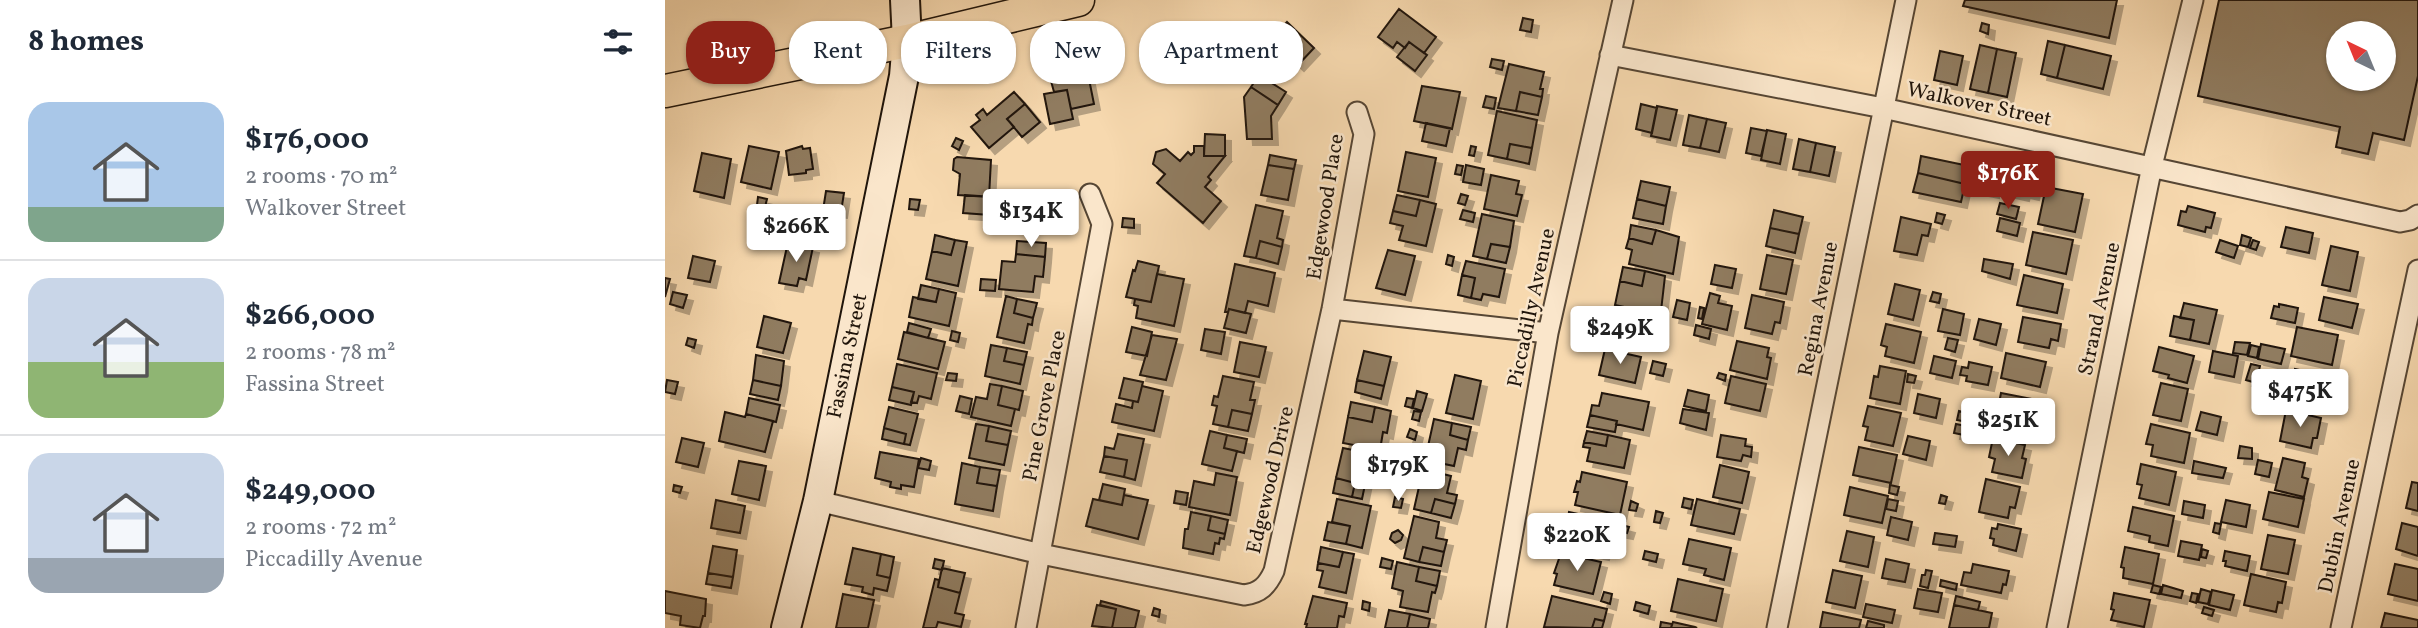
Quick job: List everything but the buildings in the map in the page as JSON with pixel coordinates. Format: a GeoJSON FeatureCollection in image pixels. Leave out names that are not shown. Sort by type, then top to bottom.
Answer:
{"type":"FeatureCollection","features":[{"type":"Feature","properties":{"kind":"main road"},"geometry":{"type":"LineString","coordinates":[[990,21],[1078,0]]}},
{"type":"Feature","properties":{"kind":"main road"},"geometry":{"type":"LineString","coordinates":[[665,91],[901,42]]}},
{"type":"Feature","properties":{"kind":"street","name":"Fassina Street"},"geometry":{"type":"LineString","coordinates":[[905,0],[906,21]]}},
{"type":"Feature","properties":{"kind":"street","name":"Piccadilly Avenue"},"geometry":{"type":"LineString","coordinates":[[1496,628],[1548,333],[1623,0]]}},
{"type":"Feature","properties":{"kind":"street","name":"Regina Avenue"},"geometry":{"type":"LineString","coordinates":[[1777,628],[1906,0]]}},
{"type":"Feature","properties":{"kind":"street","name":"Strand Avenue"},"geometry":{"type":"LineString","coordinates":[[2057,628],[2152,166],[2193,0]]}},
{"type":"Feature","properties":{"kind":"street","name":"Walkover Street"},"geometry":{"type":"LineString","coordinates":[[1610,55],[1883,108],[2400,222],[2418,215]]}},
{"type":"Feature","properties":{"kind":"street","name":"Fassina Street"},"geometry":{"type":"LineString","coordinates":[[786,628],[818,501],[902,84]]}},
{"type":"Feature","properties":{"kind":"street","name":"Edgewood Place"},"geometry":{"type":"LineString","coordinates":[[1332,309],[1364,134],[1357,112]]}},
{"type":"Feature","properties":{"kind":"street","name":"Pine Grove Place"},"geometry":{"type":"LineString","coordinates":[[1026,628],[1102,224],[1090,194]]}},
{"type":"Feature","properties":{"kind":"street","name":"Dublin Avenue"},"geometry":{"type":"LineString","coordinates":[[2341,628],[2418,270]]}},
{"type":"Feature","properties":{"kind":"street","name":"Edgewood Drive"},"geometry":{"type":"LineString","coordinates":[[818,501],[1041,554],[1244,595],[1255,593],[1263,589],[1274,571],[1332,309]]}},
{"type":"Feature","properties":{"kind":"street"},"geometry":{"type":"LineString","coordinates":[[1332,309],[1548,333]]}}]}
